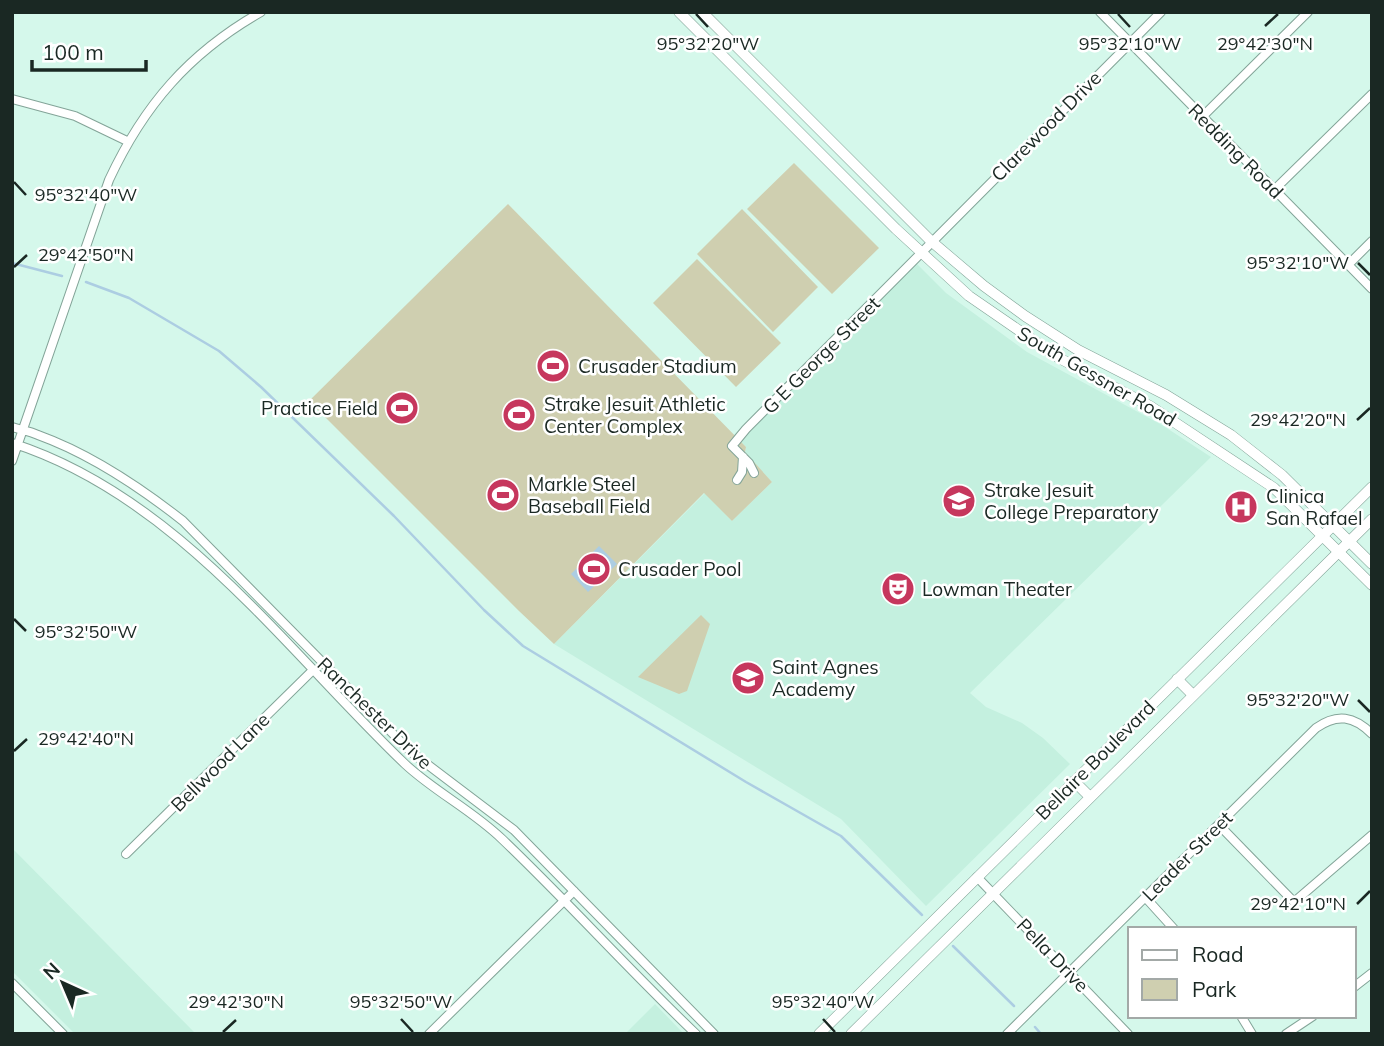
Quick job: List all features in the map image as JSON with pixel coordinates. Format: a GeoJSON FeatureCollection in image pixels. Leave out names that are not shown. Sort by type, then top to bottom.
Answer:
{"type":"FeatureCollection","features":[{"type":"Feature","properties":{"kind":"main road","name":"South Gessner Road"},"geometry":{"type":"LineString","coordinates":[[679,12],[837,171],[969,296],[1059,358],[1150,406],[1274,488],[1372,584]]}},
{"type":"Feature","properties":{"kind":"main road","name":"South Gessner Road"},"geometry":{"type":"LineString","coordinates":[[705,15],[931,241],[984,286],[1078,350],[1166,395],[1231,435],[1282,475],[1372,564]]}},
{"type":"Feature","properties":{"kind":"main road"},"geometry":{"type":"LineString","coordinates":[[696,29],[705,15]]}},
{"type":"Feature","properties":{"kind":"main road"},"geometry":{"type":"LineString","coordinates":[[766,100],[778,88]]}},
{"type":"Feature","properties":{"kind":"main road"},"geometry":{"type":"LineString","coordinates":[[837,171],[849,159]]}},
{"type":"Feature","properties":{"kind":"main road"},"geometry":{"type":"LineString","coordinates":[[1221,451],[1231,435]]}},
{"type":"Feature","properties":{"kind":"main road","name":"Bellaire Boulevard"},"geometry":{"type":"LineString","coordinates":[[819,1034],[1372,487]]}},
{"type":"Feature","properties":{"kind":"main road","name":"Bellaire Boulevard"},"geometry":{"type":"LineString","coordinates":[[851,1034],[1372,519]]}},
{"type":"Feature","properties":{"kind":"main road"},"geometry":{"type":"LineString","coordinates":[[1177,679],[1192,694]]}},
{"type":"Feature","properties":{"kind":"main road"},"geometry":{"type":"LineString","coordinates":[[1074,781],[1090,797]]}},
{"type":"Feature","properties":{"kind":"street"},"geometry":{"type":"LineString","coordinates":[[12,461],[15,444],[23,430],[105,191],[127,141],[155,102],[185,68],[239,24],[261,12]]}},
{"type":"Feature","properties":{"kind":"street","name":"Redding Road"},"geometry":{"type":"LineString","coordinates":[[1100,12],[1372,289]]}},
{"type":"Feature","properties":{"kind":"street","name":"Clarewood Drive"},"geometry":{"type":"LineString","coordinates":[[922,253],[1161,12]]}},
{"type":"Feature","properties":{"kind":"street"},"geometry":{"type":"LineString","coordinates":[[1202,117],[1308,12]]}},
{"type":"Feature","properties":{"kind":"street"},"geometry":{"type":"LineString","coordinates":[[1275,190],[1372,94]]}},
{"type":"Feature","properties":{"kind":"street"},"geometry":{"type":"LineString","coordinates":[[12,99],[75,116],[127,141]]}},
{"type":"Feature","properties":{"kind":"street"},"geometry":{"type":"LineString","coordinates":[[1348,265],[1372,241]]}},
{"type":"Feature","properties":{"kind":"street","name":"G E George Street"},"geometry":{"type":"LineString","coordinates":[[737,480],[743,457],[732,446],[922,253]]}},
{"type":"Feature","properties":{"kind":"street","name":"Ranchester Drive"},"geometry":{"type":"LineString","coordinates":[[12,427],[38,434],[87,458],[183,521],[394,734],[432,769],[496,815],[672,989],[712,1033]]}},
{"type":"Feature","properties":{"kind":"street","name":"Ranchester Drive"},"geometry":{"type":"LineString","coordinates":[[15,444],[90,476],[129,500],[168,530],[219,576],[423,780],[488,826],[696,1034]]}},
{"type":"Feature","properties":{"kind":"street"},"geometry":{"type":"LineString","coordinates":[[743,457],[754,473]]}},
{"type":"Feature","properties":{"kind":"street"},"geometry":{"type":"LineString","coordinates":[[129,500],[136,488]]}},
{"type":"Feature","properties":{"kind":"street"},"geometry":{"type":"LineString","coordinates":[[219,576],[229,566]]}},
{"type":"Feature","properties":{"kind":"street"},"geometry":{"type":"LineString","coordinates":[[292,648],[300,639]]}},
{"type":"Feature","properties":{"kind":"street","name":"Bellwood Lane"},"geometry":{"type":"LineString","coordinates":[[126,854],[313,670]]}},
{"type":"Feature","properties":{"kind":"street","name":"Leader Street"},"geometry":{"type":"LineString","coordinates":[[1007,1034],[1316,729],[1330,720],[1342,718],[1360,723],[1372,734]]}},
{"type":"Feature","properties":{"kind":"street"},"geometry":{"type":"LineString","coordinates":[[384,743],[394,734]]}},
{"type":"Feature","properties":{"kind":"street"},"geometry":{"type":"LineString","coordinates":[[488,826],[496,815]]}},
{"type":"Feature","properties":{"kind":"street"},"geometry":{"type":"LineString","coordinates":[[1219,825],[1294,902],[1372,835]]}},
{"type":"Feature","properties":{"kind":"street","name":"Pella Drive"},"geometry":{"type":"LineString","coordinates":[[977,877],[1128,1034]]}},
{"type":"Feature","properties":{"kind":"street"},"geometry":{"type":"LineString","coordinates":[[429,1034],[574,891]]}},
{"type":"Feature","properties":{"kind":"street"},"geometry":{"type":"LineString","coordinates":[[1145,897],[1172,927]]}},
{"type":"Feature","properties":{"kind":"street"},"geometry":{"type":"LineString","coordinates":[[1356,986],[1372,974]]}},
{"type":"Feature","properties":{"kind":"street"},"geometry":{"type":"LineString","coordinates":[[12,983],[62,1034]]}},
{"type":"Feature","properties":{"kind":"street"},"geometry":{"type":"LineString","coordinates":[[661,1000],[672,989]]}},
{"type":"Feature","properties":{"kind":"street"},"geometry":{"type":"LineString","coordinates":[[1242,1018],[1252,1034]]}},
{"type":"Feature","properties":{"kind":"street"},"geometry":{"type":"LineString","coordinates":[[1286,1034],[1310,1018]]}},
{"type":"Feature","properties":{"kind":"shaded area","name":"Strake Jesuit College Preparatory"},"geometry":{"type":"Polygon","coordinates":[[[912,259],[946,293],[1027,352],[1162,425],[1211,457],[970,693],[986,707],[1022,723],[1043,738],[1070,764],[926,906],[841,819],[554,644],[705,493],[732,521],[772,482],[749,457],[745,452],[746,447],[734,435],[825,349],[912,259]]]}},
{"type":"Feature","properties":{"kind":"shaded area"},"geometry":{"type":"Polygon","coordinates":[[[12,848],[196,1034],[75,1034],[12,971],[12,848]]]}},
{"type":"Feature","properties":{"kind":"shaded area"},"geometry":{"type":"Polygon","coordinates":[[[655,1004],[684,1034],[625,1034],[655,1004]]]}},
{"type":"Feature","properties":{"kind":"green space"},"geometry":{"type":"Polygon","coordinates":[[[794,163],[879,248],[832,294],[747,209],[794,163]]]}},
{"type":"Feature","properties":{"kind":"green space","name":"Strake Jesuit Athletic Center Complex"},"geometry":{"type":"Polygon","coordinates":[[[508,204],[746,447],[745,452],[772,482],[732,521],[704,493],[554,644],[309,401],[508,204]]]}},
{"type":"Feature","properties":{"kind":"green space"},"geometry":{"type":"Polygon","coordinates":[[[742,209],[818,287],[773,332],[697,254],[742,209]]]}},
{"type":"Feature","properties":{"kind":"green space"},"geometry":{"type":"Polygon","coordinates":[[[697,259],[781,343],[736,387],[653,303],[697,259]]]}},
{"type":"Feature","properties":{"kind":"green space"},"geometry":{"type":"Polygon","coordinates":[[[701,615],[710,624],[687,691],[679,694],[638,677],[701,615]]]}},
{"type":"Feature","properties":{"kind":"water","name":"Crusader Pool"},"geometry":{"type":"Polygon","coordinates":[[[599,546],[617,564],[588,592],[571,574],[599,546]]]}},
{"type":"Feature","properties":{"kind":"waterway"},"geometry":{"type":"LineString","coordinates":[[12,263],[62,276]]}},
{"type":"Feature","properties":{"kind":"waterway"},"geometry":{"type":"LineString","coordinates":[[86,282],[129,298],[219,351],[261,387],[394,516],[484,610],[523,646],[746,782],[841,836],[922,915]]}},
{"type":"Feature","properties":{"kind":"waterway"},"geometry":{"type":"LineString","coordinates":[[953,946],[1014,1006]]}},
{"type":"Feature","properties":{"kind":"waterway"},"geometry":{"type":"LineString","coordinates":[[1035,1027],[1041,1034]]}},
{"type":"Feature","properties":{"kind":"place","name":"Crusader Stadium"},"geometry":{"type":"Point","coordinates":[553,366]}},
{"type":"Feature","properties":{"kind":"place","name":"Practice Field"},"geometry":{"type":"Point","coordinates":[402,408]}},
{"type":"Feature","properties":{"kind":"place","name":"Strake Jesuit Athletic Center Complex"},"geometry":{"type":"Point","coordinates":[519,415]}},
{"type":"Feature","properties":{"kind":"place","name":"Markle Steel Baseball Field"},"geometry":{"type":"Point","coordinates":[503,495]}},
{"type":"Feature","properties":{"kind":"place","name":"Strake Jesuit College Preparatory"},"geometry":{"type":"Point","coordinates":[959,501]}},
{"type":"Feature","properties":{"kind":"place","name":"Clinica San Rafael"},"geometry":{"type":"Point","coordinates":[1241,507]}},
{"type":"Feature","properties":{"kind":"place","name":"Crusader Pool"},"geometry":{"type":"Point","coordinates":[594,569]}},
{"type":"Feature","properties":{"kind":"place","name":"Lowman Theater"},"geometry":{"type":"Point","coordinates":[898,589]}},
{"type":"Feature","properties":{"kind":"place","name":"Saint Agnes Academy"},"geometry":{"type":"Point","coordinates":[748,678]}}]}
